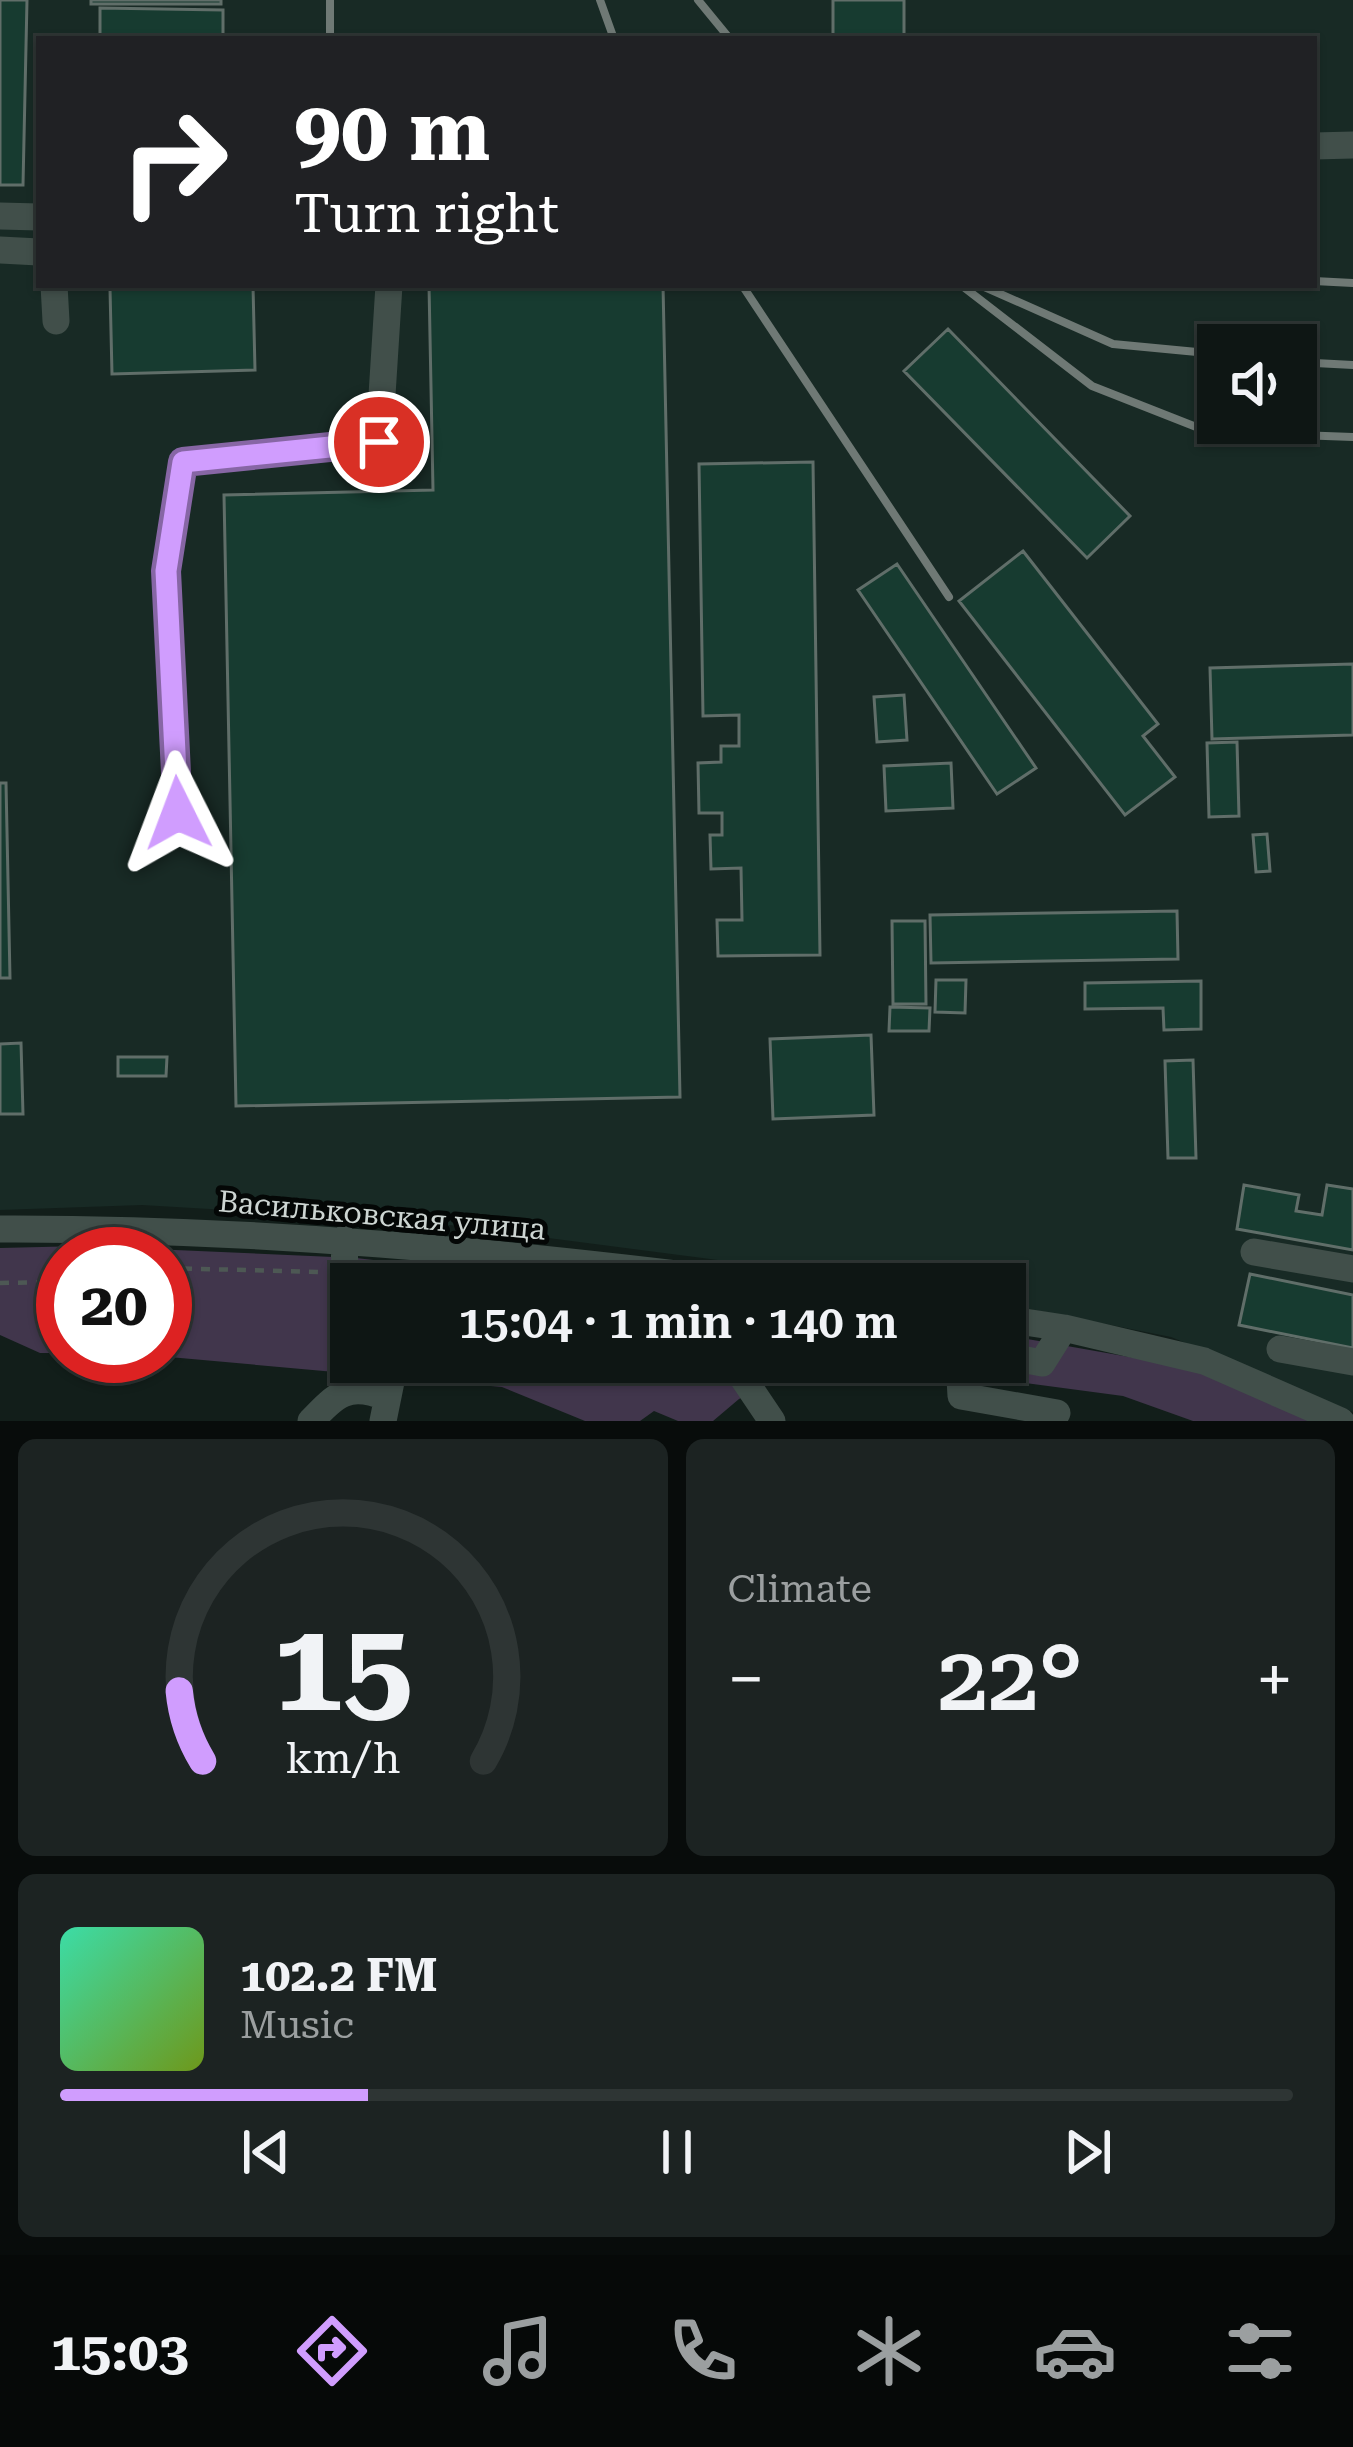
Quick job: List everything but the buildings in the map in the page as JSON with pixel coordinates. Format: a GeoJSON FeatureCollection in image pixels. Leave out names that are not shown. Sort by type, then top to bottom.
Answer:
{"type":"FeatureCollection","features":[{"type":"Feature","properties":{"kind":"street"},"geometry":{"type":"LineString","coordinates":[[1317,146],[1353,145]]}},
{"type":"Feature","properties":{"kind":"street"},"geometry":{"type":"LineString","coordinates":[[0,216],[36,217]]}},
{"type":"Feature","properties":{"kind":"street"},"geometry":{"type":"LineString","coordinates":[[0,250],[36,252]]}},
{"type":"Feature","properties":{"kind":"street"},"geometry":{"type":"LineString","coordinates":[[54,288],[56,321]]}},
{"type":"Feature","properties":{"kind":"street"},"geometry":{"type":"LineString","coordinates":[[178,813],[166,571],[183,462],[379,442],[389,288]]}},
{"type":"Feature","properties":{"kind":"street","name":"Васильковская улица"},"geometry":{"type":"LineString","coordinates":[[0,1229],[344,1239],[563,1263]]}},
{"type":"Feature","properties":{"kind":"street"},"geometry":{"type":"LineString","coordinates":[[344,1239],[348,1263]]}},
{"type":"Feature","properties":{"kind":"street"},"geometry":{"type":"LineString","coordinates":[[1254,1252],[1353,1268]]}},
{"type":"Feature","properties":{"kind":"street"},"geometry":{"type":"LineString","coordinates":[[1026,1322],[1204,1361],[1341,1421]]}},
{"type":"Feature","properties":{"kind":"street"},"geometry":{"type":"LineString","coordinates":[[1026,1360],[1042,1363],[1064,1328]]}},
{"type":"Feature","properties":{"kind":"street"},"geometry":{"type":"LineString","coordinates":[[1280,1349],[1353,1362]]}},
{"type":"Feature","properties":{"kind":"street"},"geometry":{"type":"LineString","coordinates":[[745,1383],[772,1421]]}},
{"type":"Feature","properties":{"kind":"street"},"geometry":{"type":"LineString","coordinates":[[960,1383],[961,1396],[1057,1413]]}},
{"type":"Feature","properties":{"kind":"street"},"geometry":{"type":"LineString","coordinates":[[311,1421],[336,1394],[365,1389],[384,1409]]}},
{"type":"Feature","properties":{"kind":"path"},"geometry":{"type":"LineString","coordinates":[[192,1269],[330,1277]]}},
{"type":"Feature","properties":{"kind":"path"},"geometry":{"type":"LineString","coordinates":[[0,1283],[36,1282]]}},
{"type":"Feature","properties":{"kind":"shaded area"},"geometry":{"type":"Polygon","coordinates":[[[0,0],[1353,0],[1353,1412],[1171,1337],[1026,1308],[1026,1263],[741,1263],[426,1222],[142,1205],[0,1210],[0,0]]]}},
{"type":"Feature","properties":{"kind":"shaded area"},"geometry":{"type":"Polygon","coordinates":[[[36,1247],[36,1351],[0,1335],[0,1248],[36,1247]]]}},
{"type":"Feature","properties":{"kind":"shaded area"},"geometry":{"type":"Polygon","coordinates":[[[192,1251],[399,1263],[330,1263],[330,1372],[192,1359],[192,1251]]]}},
{"type":"Feature","properties":{"kind":"shaded area"},"geometry":{"type":"Polygon","coordinates":[[[1026,1339],[1203,1370],[1312,1421],[1193,1421],[1123,1396],[1025,1383],[1026,1339]]]}},
{"type":"Feature","properties":{"kind":"shaded area"},"geometry":{"type":"Polygon","coordinates":[[[458,1383],[771,1383],[739,1399],[713,1421],[678,1421],[654,1411],[640,1421],[585,1421],[502,1387],[458,1383]]]}},
{"type":"Feature","properties":{"kind":"railway"},"geometry":{"type":"LineString","coordinates":[[330,0],[330,36]]}},
{"type":"Feature","properties":{"kind":"railway"},"geometry":{"type":"LineString","coordinates":[[600,0],[613,36]]}},
{"type":"Feature","properties":{"kind":"railway"},"geometry":{"type":"LineString","coordinates":[[698,0],[728,36]]}},
{"type":"Feature","properties":{"kind":"railway"},"geometry":{"type":"LineString","coordinates":[[1317,281],[1353,283]]}},
{"type":"Feature","properties":{"kind":"railway"},"geometry":{"type":"LineString","coordinates":[[744,288],[949,597]]}},
{"type":"Feature","properties":{"kind":"railway"},"geometry":{"type":"LineString","coordinates":[[965,288],[1092,386],[1209,432],[1353,437]]}},
{"type":"Feature","properties":{"kind":"railway"},"geometry":{"type":"LineString","coordinates":[[987,288],[1113,344],[1197,352]]}},
{"type":"Feature","properties":{"kind":"railway"},"geometry":{"type":"LineString","coordinates":[[1317,363],[1353,365]]}},
{"type":"Feature","properties":{"kind":"route"},"geometry":{"type":"LineString","coordinates":[[178,813],[166,571],[183,462],[379,442]]}}]}
